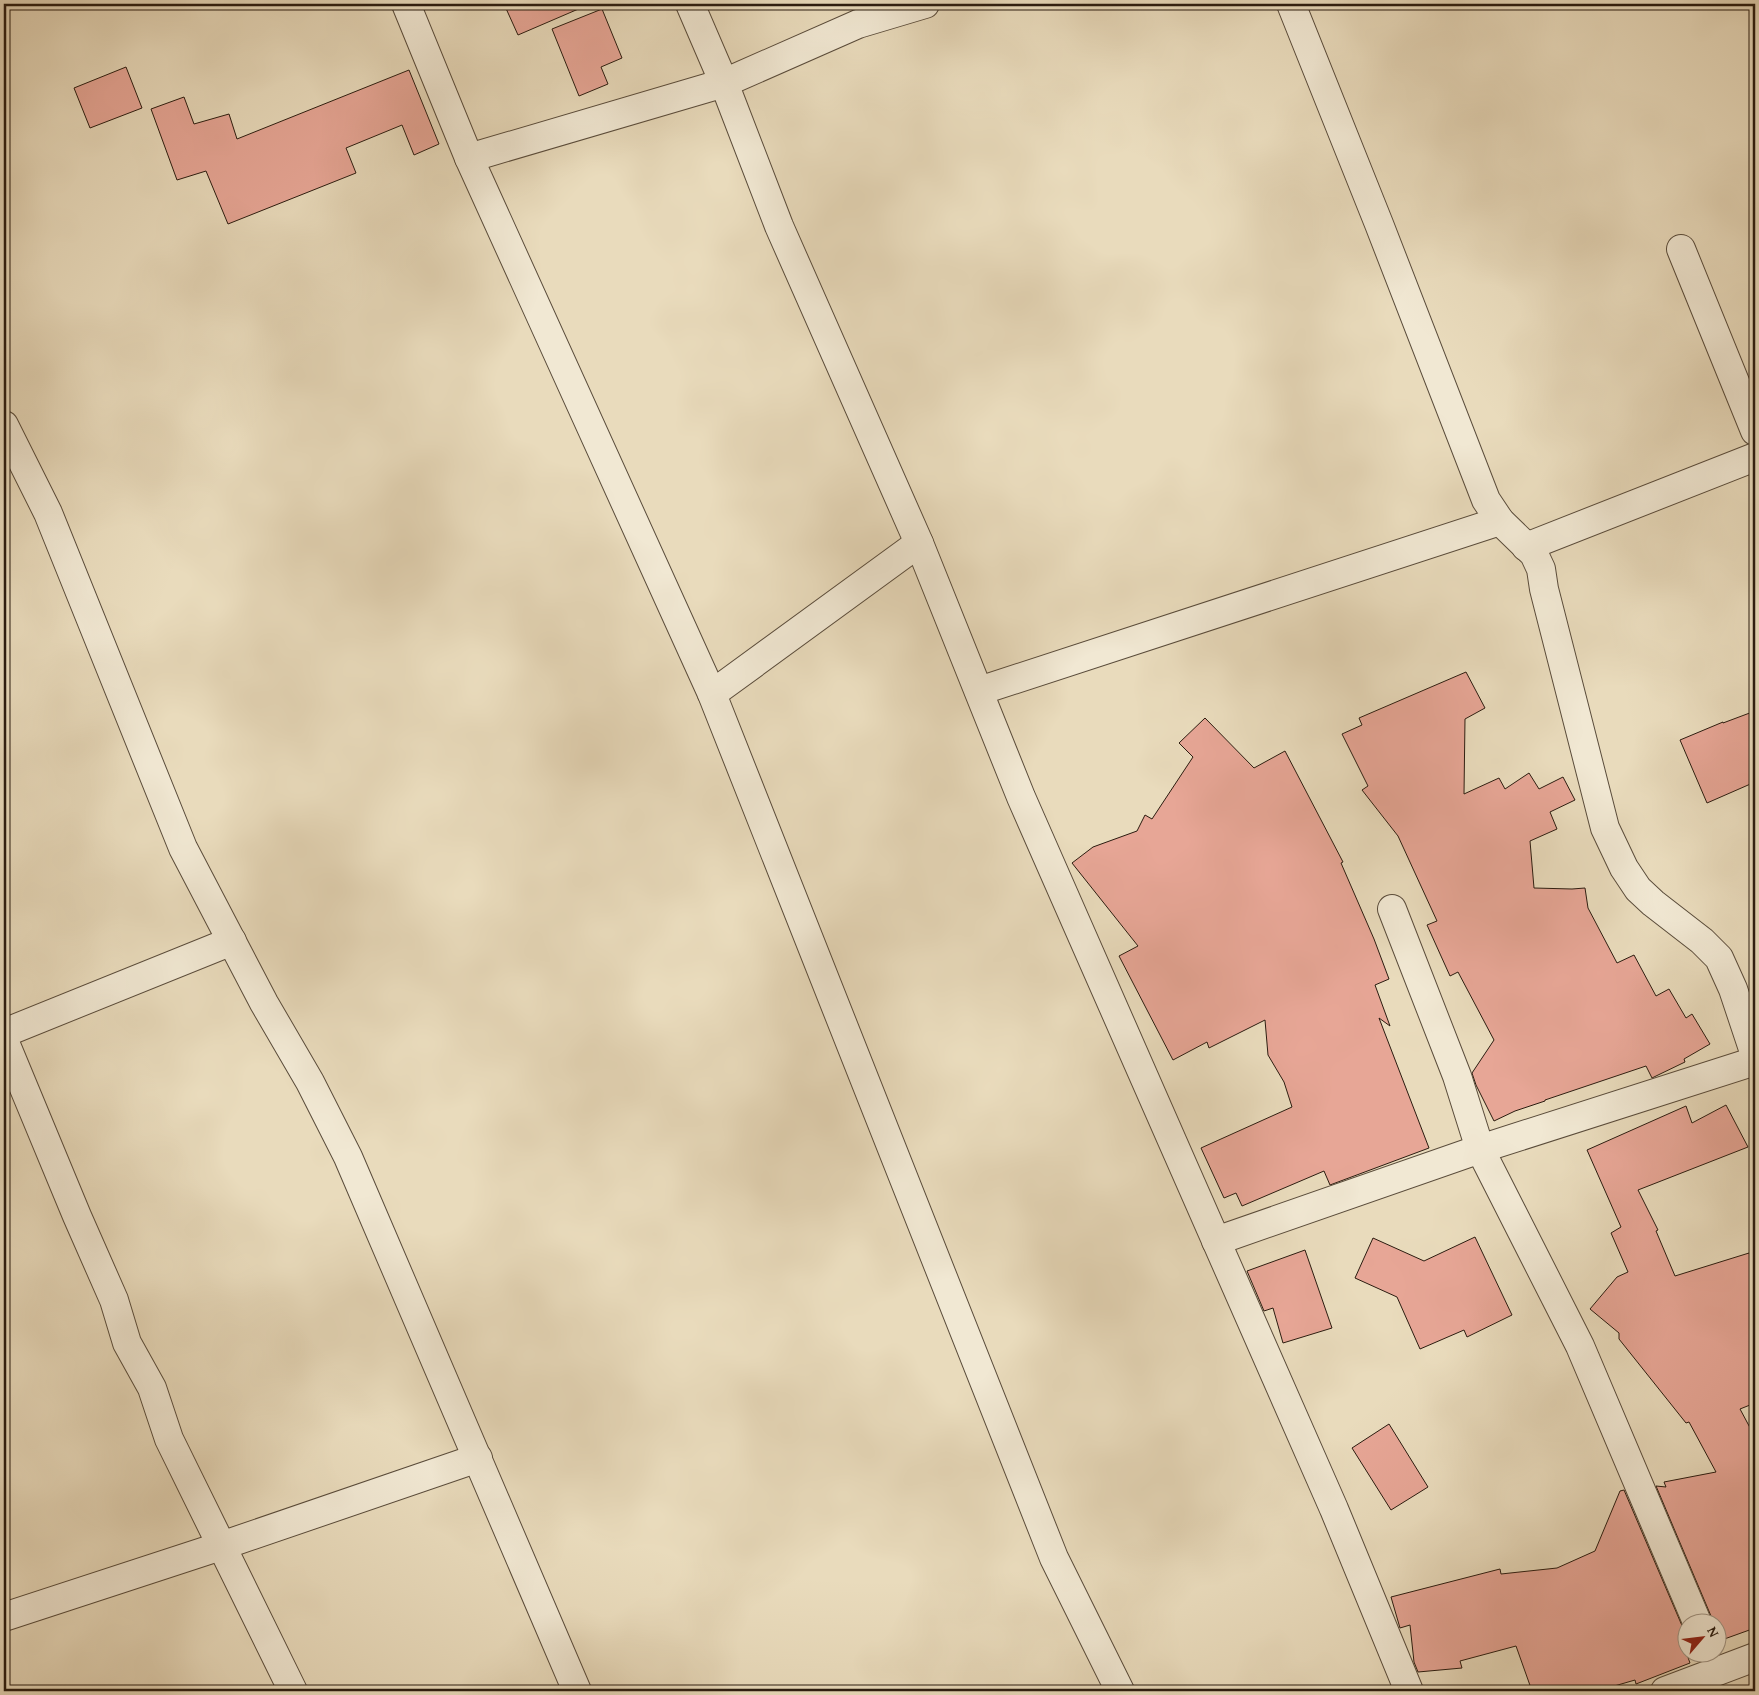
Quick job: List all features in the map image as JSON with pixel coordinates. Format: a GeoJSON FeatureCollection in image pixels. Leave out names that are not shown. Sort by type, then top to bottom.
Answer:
{"type":"FeatureCollection","features":[{"type":"Feature","properties":{"kind":"street"},"geometry":{"type":"LineString","coordinates":[[406,4],[469,158],[712,694],[1054,1558],[1120,1691]]}},
{"type":"Feature","properties":{"kind":"street"},"geometry":{"type":"LineString","coordinates":[[690,4],[724,83],[779,226],[919,543],[1025,806],[1334,1509],[1409,1691]]}},
{"type":"Feature","properties":{"kind":"street"},"geometry":{"type":"LineString","coordinates":[[469,158],[724,83],[858,24],[925,4]]}},
{"type":"Feature","properties":{"kind":"street"},"geometry":{"type":"LineString","coordinates":[[1291,4],[1380,224],[1477,480],[1486,500],[1500,521],[1534,554],[1541,569],[1544,589],[1605,828],[1624,868],[1638,889],[1702,941],[1719,958],[1733,989],[1755,1055]]}},
{"type":"Feature","properties":{"kind":"street"},"geometry":{"type":"LineString","coordinates":[[1681,249],[1755,431]]}},
{"type":"Feature","properties":{"kind":"street"},"geometry":{"type":"LineString","coordinates":[[4,425],[48,513],[183,848],[264,1004],[310,1082],[348,1157],[577,1691]]}},
{"type":"Feature","properties":{"kind":"street"},"geometry":{"type":"LineString","coordinates":[[1526,547],[1755,457]]}},
{"type":"Feature","properties":{"kind":"street"},"geometry":{"type":"LineString","coordinates":[[979,691],[1500,521]]}},
{"type":"Feature","properties":{"kind":"street"},"geometry":{"type":"LineString","coordinates":[[712,694],[919,543]]}},
{"type":"Feature","properties":{"kind":"street"},"geometry":{"type":"LineString","coordinates":[[1392,909],[1457,1076],[1480,1149],[1580,1346],[1693,1612]]}},
{"type":"Feature","properties":{"kind":"street"},"geometry":{"type":"LineString","coordinates":[[4,1033],[232,941]]}},
{"type":"Feature","properties":{"kind":"street"},"geometry":{"type":"LineString","coordinates":[[4,1040],[114,1300],[127,1342],[152,1388],[170,1439],[293,1691]]}},
{"type":"Feature","properties":{"kind":"street"},"geometry":{"type":"LineString","coordinates":[[1216,1241],[1480,1149],[1755,1060]]}},
{"type":"Feature","properties":{"kind":"street"},"geometry":{"type":"LineString","coordinates":[[4,1617],[221,1546],[478,1458]]}},
{"type":"Feature","properties":{"kind":"street"},"geometry":{"type":"LineString","coordinates":[[1665,1691],[1755,1657]]}},
{"type":"Feature","properties":{"kind":"building"},"geometry":{"type":"Polygon","coordinates":[[[504,4],[590,4],[518,35],[504,4]]]}},
{"type":"Feature","properties":{"kind":"building"},"geometry":{"type":"Polygon","coordinates":[[[602,9],[622,58],[601,67],[608,84],[579,96],[552,29],[602,9]]]}},
{"type":"Feature","properties":{"kind":"building"},"geometry":{"type":"Polygon","coordinates":[[[126,67],[142,108],[90,128],[74,88],[126,67]]]}},
{"type":"Feature","properties":{"kind":"building"},"geometry":{"type":"Polygon","coordinates":[[[409,70],[439,144],[414,155],[402,125],[346,148],[356,173],[228,224],[206,171],[177,180],[151,109],[184,97],[194,124],[229,114],[237,139],[409,70]]]}},
{"type":"Feature","properties":{"kind":"building"},"geometry":{"type":"Polygon","coordinates":[[[1466,672],[1485,708],[1465,719],[1464,794],[1499,778],[1505,789],[1529,773],[1539,789],[1563,777],[1575,800],[1550,812],[1557,829],[1530,841],[1534,888],[1585,888],[1588,908],[1617,963],[1634,955],[1656,996],[1669,989],[1686,1018],[1692,1014],[1710,1044],[1684,1059],[1685,1062],[1652,1078],[1646,1066],[1545,1100],[1494,1121],[1472,1073],[1494,1040],[1458,972],[1450,976],[1427,925],[1437,921],[1398,836],[1362,790],[1368,786],[1342,734],[1362,725],[1359,718],[1466,672]]]}},
{"type":"Feature","properties":{"kind":"building"},"geometry":{"type":"Polygon","coordinates":[[[1755,711],[1755,782],[1707,803],[1680,740],[1755,711]]]}},
{"type":"Feature","properties":{"kind":"building"},"geometry":{"type":"Polygon","coordinates":[[[1205,718],[1254,768],[1285,751],[1343,862],[1341,863],[1389,979],[1375,985],[1390,1026],[1379,1018],[1429,1148],[1330,1185],[1324,1171],[1242,1206],[1236,1193],[1224,1198],[1201,1148],[1292,1107],[1284,1082],[1268,1055],[1265,1020],[1209,1048],[1207,1042],[1173,1060],[1119,956],[1138,946],[1072,863],[1093,847],[1137,831],[1145,815],[1152,819],[1193,757],[1179,743],[1205,718]]]}},
{"type":"Feature","properties":{"kind":"building"},"geometry":{"type":"Polygon","coordinates":[[[1726,1105],[1748,1147],[1638,1190],[1658,1230],[1656,1231],[1675,1276],[1749,1253],[1755,1270],[1755,1403],[1740,1409],[1755,1437],[1755,1628],[1726,1638],[1726,1612],[1709,1612],[1656,1486],[1666,1487],[1664,1482],[1716,1472],[1689,1422],[1686,1423],[1619,1339],[1619,1333],[1590,1309],[1617,1277],[1628,1272],[1611,1233],[1621,1227],[1587,1150],[1686,1106],[1692,1123],[1726,1105]]]}},
{"type":"Feature","properties":{"kind":"building"},"geometry":{"type":"Polygon","coordinates":[[[1475,1237],[1512,1315],[1467,1337],[1464,1330],[1420,1349],[1397,1297],[1355,1278],[1373,1238],[1424,1261],[1475,1237]]]}},
{"type":"Feature","properties":{"kind":"building"},"geometry":{"type":"Polygon","coordinates":[[[1305,1250],[1332,1328],[1283,1343],[1273,1308],[1264,1311],[1247,1271],[1305,1250]]]}},
{"type":"Feature","properties":{"kind":"building"},"geometry":{"type":"Polygon","coordinates":[[[1389,1424],[1428,1487],[1391,1510],[1352,1448],[1389,1424]]]}},
{"type":"Feature","properties":{"kind":"building"},"geometry":{"type":"Polygon","coordinates":[[[1624,1490],[1676,1612],[1676,1662],[1690,1663],[1636,1684],[1635,1680],[1597,1691],[1532,1691],[1516,1646],[1460,1661],[1462,1668],[1418,1672],[1414,1662],[1410,1625],[1400,1628],[1391,1597],[1500,1569],[1501,1574],[1557,1568],[1595,1551],[1620,1491],[1624,1490]]]}}]}
